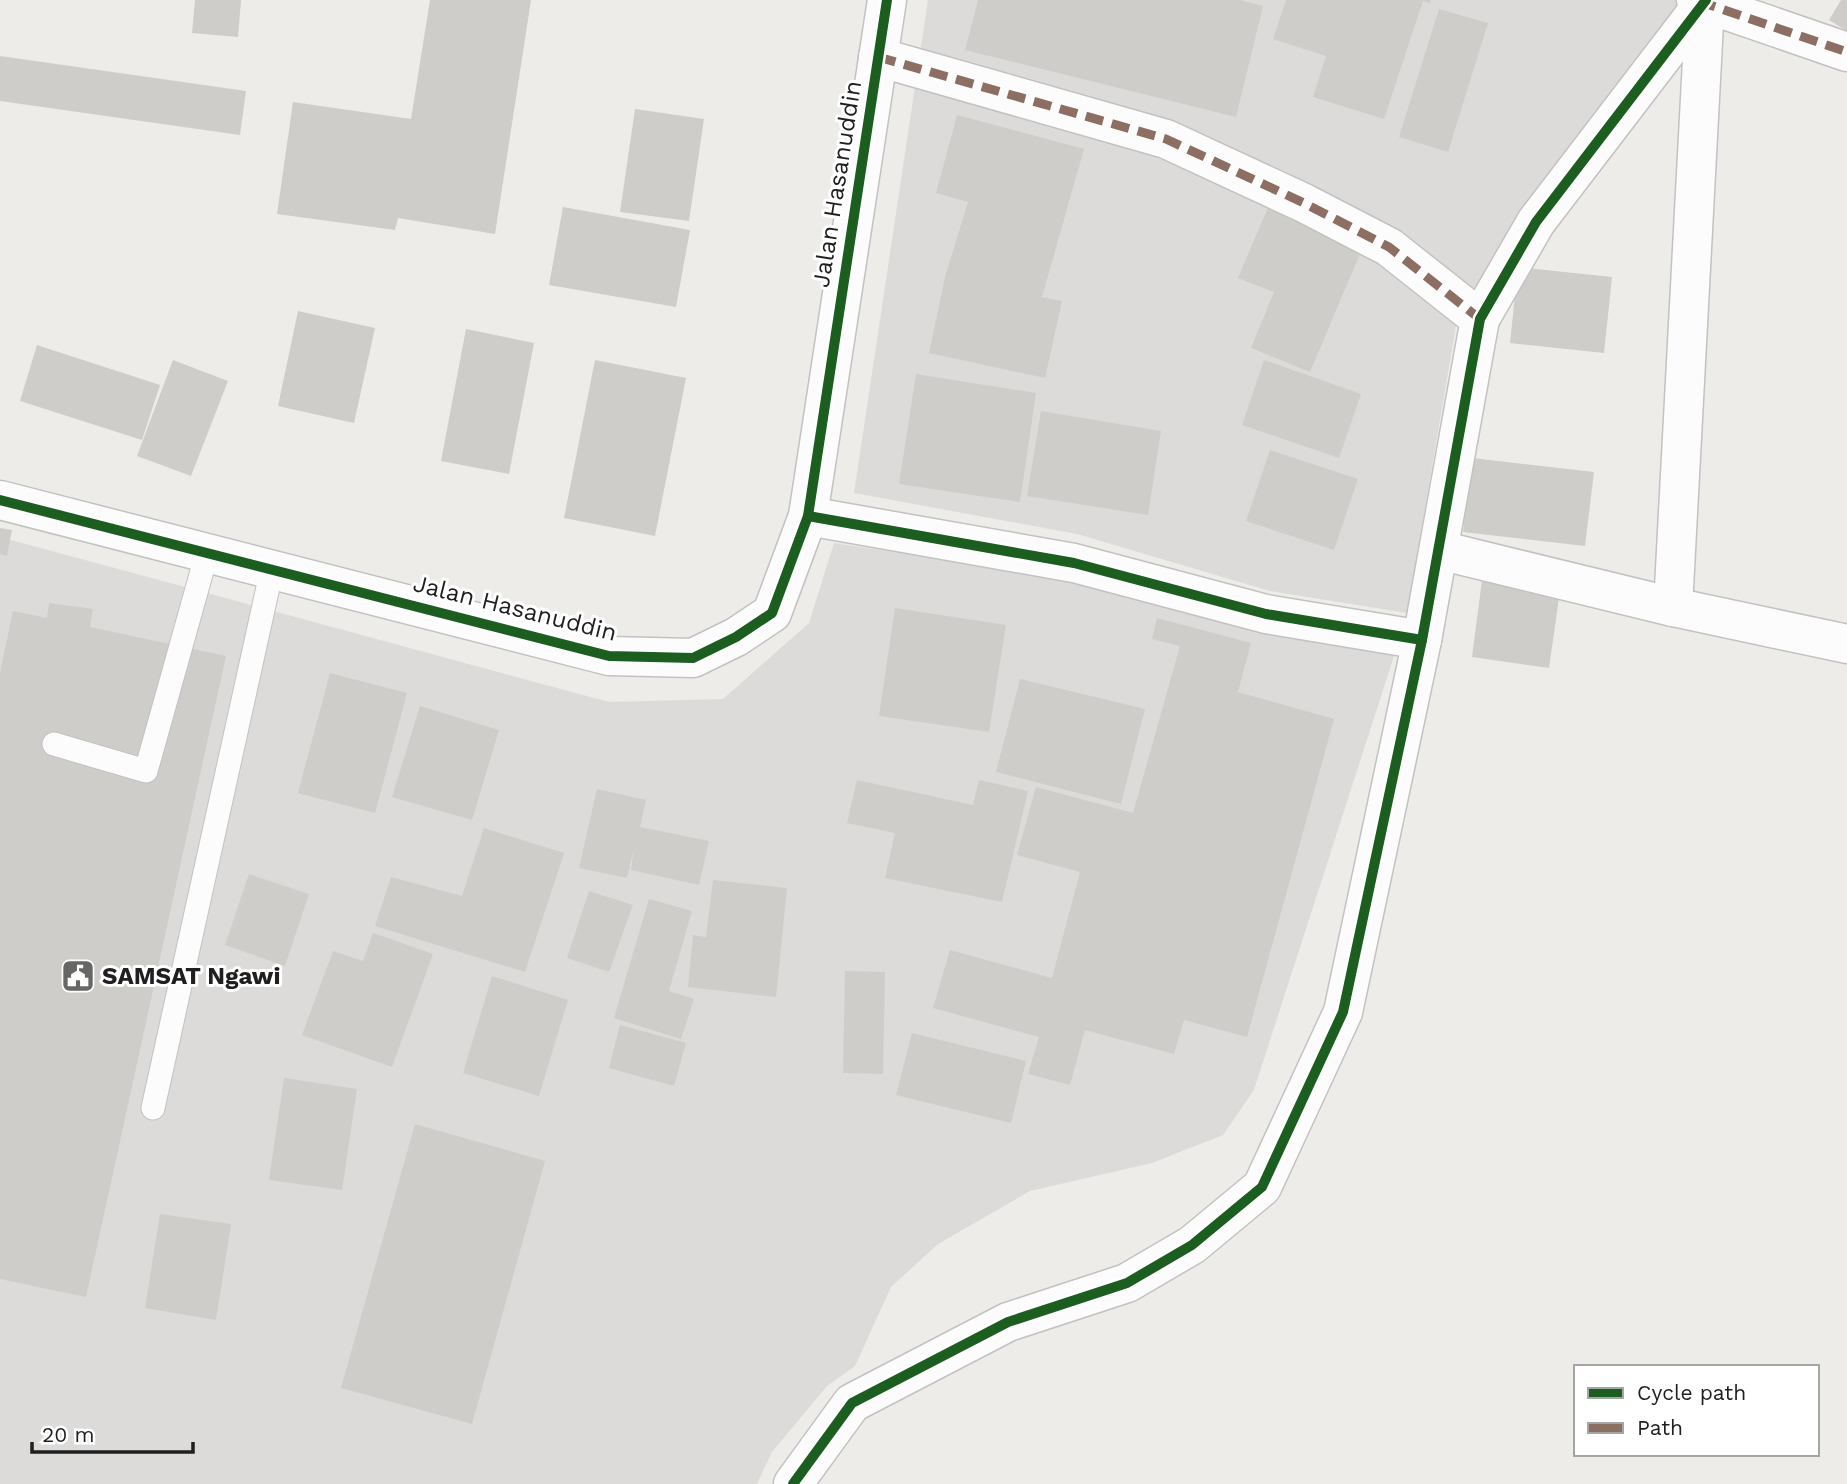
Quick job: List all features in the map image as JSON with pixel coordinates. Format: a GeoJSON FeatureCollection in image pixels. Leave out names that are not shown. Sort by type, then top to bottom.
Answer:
{"type":"FeatureCollection","features":[{"type":"Feature","properties":{"kind":"street","name":"Jalan Hasanuddin"},"geometry":{"type":"LineString","coordinates":[[0,500],[609,656],[693,658],[736,637],[772,613],[808,516],[887,0]]}},
{"type":"Feature","properties":{"kind":"street"},"geometry":{"type":"LineString","coordinates":[[1702,1],[1847,52]]}},
{"type":"Feature","properties":{"kind":"street"},"geometry":{"type":"LineString","coordinates":[[793,1484],[852,1403],[1008,1322],[1127,1283],[1192,1245],[1262,1187],[1342,1012],[1440,550],[1480,319],[1536,222],[1702,1]]}},
{"type":"Feature","properties":{"kind":"street"},"geometry":{"type":"LineString","coordinates":[[1673,607],[1702,1]]}},
{"type":"Feature","properties":{"kind":"street"},"geometry":{"type":"LineString","coordinates":[[878,57],[1166,139],[1304,203],[1389,247],[1480,319]]}},
{"type":"Feature","properties":{"kind":"street"},"geometry":{"type":"LineString","coordinates":[[808,516],[1074,563],[1266,614],[1422,640]]}},
{"type":"Feature","properties":{"kind":"street"},"geometry":{"type":"LineString","coordinates":[[1440,550],[1673,607],[1847,644]]}},
{"type":"Feature","properties":{"kind":"lane"},"geometry":{"type":"LineString","coordinates":[[54,744],[146,771],[207,553]]}},
{"type":"Feature","properties":{"kind":"lane"},"geometry":{"type":"LineString","coordinates":[[153,1108],[272,569]]}},
{"type":"Feature","properties":{"kind":"shaded area"},"geometry":{"type":"Polygon","coordinates":[[[928,0],[1692,0],[1521,208],[1457,320],[1407,613],[1270,591],[1077,534],[854,493],[928,0]]]}},
{"type":"Feature","properties":{"kind":"shaded area"},"geometry":{"type":"Polygon","coordinates":[[[0,537],[609,702],[723,699],[809,623],[834,543],[1071,578],[1395,653],[1254,1090],[1223,1135],[1152,1163],[1030,1191],[938,1244],[891,1287],[855,1366],[827,1386],[772,1452],[757,1484],[0,1484],[0,537]]]}},
{"type":"Feature","properties":{"kind":"building"},"geometry":{"type":"Polygon","coordinates":[[[195,0],[241,0],[238,37],[192,33],[195,0]]]}},
{"type":"Feature","properties":{"kind":"building"},"geometry":{"type":"Polygon","coordinates":[[[430,0],[531,0],[495,234],[398,218],[395,230],[277,214],[293,102],[411,119],[430,0]]]}},
{"type":"Feature","properties":{"kind":"building"},"geometry":{"type":"Polygon","coordinates":[[[978,0],[1240,0],[1263,6],[1236,117],[965,50],[978,0]]]}},
{"type":"Feature","properties":{"kind":"building"},"geometry":{"type":"Polygon","coordinates":[[[1286,0],[1431,0],[1430,3],[1423,1],[1384,119],[1313,97],[1326,56],[1273,39],[1286,0]]]}},
{"type":"Feature","properties":{"kind":"building"},"geometry":{"type":"Polygon","coordinates":[[[1841,0],[1847,0],[1847,31],[1829,20],[1841,0]]]}},
{"type":"Feature","properties":{"kind":"building"},"geometry":{"type":"Polygon","coordinates":[[[1439,9],[1488,23],[1448,152],[1399,137],[1439,9]]]}},
{"type":"Feature","properties":{"kind":"building"},"geometry":{"type":"Polygon","coordinates":[[[0,56],[246,91],[240,135],[0,101],[0,56]]]}},
{"type":"Feature","properties":{"kind":"building"},"geometry":{"type":"Polygon","coordinates":[[[635,109],[704,119],[689,221],[620,212],[635,109]]]}},
{"type":"Feature","properties":{"kind":"building"},"geometry":{"type":"Polygon","coordinates":[[[957,115],[1084,149],[1042,297],[1062,301],[1045,378],[929,353],[945,277],[968,202],[936,193],[957,115]]]}},
{"type":"Feature","properties":{"kind":"building"},"geometry":{"type":"Polygon","coordinates":[[[1270,203],[1365,242],[1310,372],[1251,348],[1274,292],[1238,278],[1270,203]]]}},
{"type":"Feature","properties":{"kind":"building"},"geometry":{"type":"Polygon","coordinates":[[[563,207],[690,230],[676,307],[549,285],[563,207]]]}},
{"type":"Feature","properties":{"kind":"building"},"geometry":{"type":"Polygon","coordinates":[[[1518,267],[1612,277],[1604,353],[1510,343],[1518,267]]]}},
{"type":"Feature","properties":{"kind":"building"},"geometry":{"type":"Polygon","coordinates":[[[298,311],[375,328],[354,423],[278,406],[298,311]]]}},
{"type":"Feature","properties":{"kind":"building"},"geometry":{"type":"Polygon","coordinates":[[[466,329],[534,343],[509,474],[441,461],[466,329]]]}},
{"type":"Feature","properties":{"kind":"building"},"geometry":{"type":"Polygon","coordinates":[[[37,345],[160,385],[142,440],[20,401],[37,345]]]}},
{"type":"Feature","properties":{"kind":"building"},"geometry":{"type":"Polygon","coordinates":[[[173,360],[228,381],[191,476],[137,456],[173,360]]]}},
{"type":"Feature","properties":{"kind":"building"},"geometry":{"type":"Polygon","coordinates":[[[595,360],[686,378],[655,536],[564,518],[595,360]]]}},
{"type":"Feature","properties":{"kind":"building"},"geometry":{"type":"Polygon","coordinates":[[[1264,360],[1361,394],[1339,458],[1242,425],[1264,360]]]}},
{"type":"Feature","properties":{"kind":"building"},"geometry":{"type":"Polygon","coordinates":[[[916,374],[1036,393],[1020,502],[899,484],[916,374]]]}},
{"type":"Feature","properties":{"kind":"building"},"geometry":{"type":"Polygon","coordinates":[[[1041,411],[1161,431],[1148,515],[1027,496],[1041,411]]]}},
{"type":"Feature","properties":{"kind":"building"},"geometry":{"type":"Polygon","coordinates":[[[1270,450],[1358,479],[1334,550],[1246,521],[1270,450]]]}},
{"type":"Feature","properties":{"kind":"building"},"geometry":{"type":"Polygon","coordinates":[[[1472,458],[1594,472],[1585,546],[1463,532],[1472,458]]]}},
{"type":"Feature","properties":{"kind":"building"},"geometry":{"type":"Polygon","coordinates":[[[0,528],[12,530],[7,556],[0,554],[0,528]]]}},
{"type":"Feature","properties":{"kind":"building"},"geometry":{"type":"Polygon","coordinates":[[[1482,580],[1560,591],[1549,668],[1472,657],[1482,580]]]}},
{"type":"Feature","properties":{"kind":"building","name":"SAMSAT Ngawi"},"geometry":{"type":"Polygon","coordinates":[[[49,603],[93,609],[90,627],[226,656],[86,1297],[0,1279],[0,673],[13,611],[47,618],[49,603]]]}},
{"type":"Feature","properties":{"kind":"building"},"geometry":{"type":"Polygon","coordinates":[[[895,608],[1006,625],[989,732],[879,716],[895,608]]]}},
{"type":"Feature","properties":{"kind":"building"},"geometry":{"type":"Polygon","coordinates":[[[1157,618],[1251,643],[1238,692],[1334,719],[1247,1037],[1184,1020],[1174,1054],[1085,1030],[1070,1085],[1028,1074],[1039,1037],[933,1008],[950,950],[1052,978],[1080,872],[1017,855],[1036,787],[1133,813],[1180,646],[1152,639],[1157,618]]]}},
{"type":"Feature","properties":{"kind":"building"},"geometry":{"type":"Polygon","coordinates":[[[330,673],[407,693],[375,813],[298,793],[330,673]]]}},
{"type":"Feature","properties":{"kind":"building"},"geometry":{"type":"Polygon","coordinates":[[[1020,679],[1145,709],[1121,804],[996,772],[1020,679]]]}},
{"type":"Feature","properties":{"kind":"building"},"geometry":{"type":"Polygon","coordinates":[[[420,706],[499,730],[472,820],[392,797],[420,706]]]}},
{"type":"Feature","properties":{"kind":"building"},"geometry":{"type":"Polygon","coordinates":[[[857,780],[973,805],[979,780],[1028,791],[1002,902],[885,878],[895,833],[847,823],[857,780]]]}},
{"type":"Feature","properties":{"kind":"building"},"geometry":{"type":"Polygon","coordinates":[[[597,789],[646,800],[640,827],[709,841],[699,885],[631,870],[634,848],[627,878],[579,868],[597,789]]]}},
{"type":"Feature","properties":{"kind":"building"},"geometry":{"type":"Polygon","coordinates":[[[484,828],[564,853],[525,972],[375,926],[391,877],[462,896],[484,828]]]}},
{"type":"Feature","properties":{"kind":"building"},"geometry":{"type":"Polygon","coordinates":[[[249,874],[309,894],[285,966],[225,945],[249,874]]]}},
{"type":"Feature","properties":{"kind":"building"},"geometry":{"type":"Polygon","coordinates":[[[713,880],[787,888],[776,997],[688,987],[693,935],[706,937],[713,880]]]}},
{"type":"Feature","properties":{"kind":"building"},"geometry":{"type":"Polygon","coordinates":[[[589,891],[633,905],[609,972],[567,958],[589,891]]]}},
{"type":"Feature","properties":{"kind":"building"},"geometry":{"type":"Polygon","coordinates":[[[649,899],[692,911],[669,991],[694,999],[681,1039],[614,1018],[649,899]]]}},
{"type":"Feature","properties":{"kind":"building"},"geometry":{"type":"Polygon","coordinates":[[[373,933],[433,954],[392,1067],[302,1035],[333,951],[363,961],[373,933]]]}},
{"type":"Feature","properties":{"kind":"building"},"geometry":{"type":"Polygon","coordinates":[[[845,971],[885,972],[883,1074],[843,1073],[845,971]]]}},
{"type":"Feature","properties":{"kind":"building"},"geometry":{"type":"Polygon","coordinates":[[[492,976],[568,1000],[539,1096],[463,1073],[492,976]]]}},
{"type":"Feature","properties":{"kind":"building"},"geometry":{"type":"Polygon","coordinates":[[[620,1025],[686,1043],[674,1086],[609,1068],[620,1025]]]}},
{"type":"Feature","properties":{"kind":"building"},"geometry":{"type":"Polygon","coordinates":[[[912,1033],[1026,1061],[1011,1123],[896,1095],[912,1033]]]}},
{"type":"Feature","properties":{"kind":"building"},"geometry":{"type":"Polygon","coordinates":[[[284,1078],[357,1089],[342,1190],[269,1180],[284,1078]]]}},
{"type":"Feature","properties":{"kind":"building"},"geometry":{"type":"Polygon","coordinates":[[[415,1124],[545,1161],[472,1424],[341,1388],[415,1124]]]}},
{"type":"Feature","properties":{"kind":"building"},"geometry":{"type":"Polygon","coordinates":[[[160,1214],[231,1224],[216,1320],[145,1308],[160,1214]]]}},
{"type":"Feature","properties":{"kind":"marked path"},"geometry":{"type":"LineString","coordinates":[[1698,1],[1847,52]]}},
{"type":"Feature","properties":{"kind":"marked path"},"geometry":{"type":"LineString","coordinates":[[878,57],[1166,139],[1304,203],[1389,247],[1480,319]]}},
{"type":"Feature","properties":{"kind":"cycle path"},"geometry":{"type":"LineString","coordinates":[[0,500],[609,656],[693,658],[736,637],[772,613],[808,516],[887,0]]}},
{"type":"Feature","properties":{"kind":"cycle path"},"geometry":{"type":"LineString","coordinates":[[793,1484],[852,1403],[1008,1322],[1127,1283],[1192,1245],[1262,1187],[1343,1012],[1422,640],[1480,319],[1536,222],[1706,0]]}},
{"type":"Feature","properties":{"kind":"cycle path"},"geometry":{"type":"LineString","coordinates":[[808,516],[1074,563],[1266,614],[1422,640]]}},
{"type":"Feature","properties":{"kind":"place","name":"SAMSAT Ngawi"},"geometry":{"type":"Point","coordinates":[78,976]}}]}
